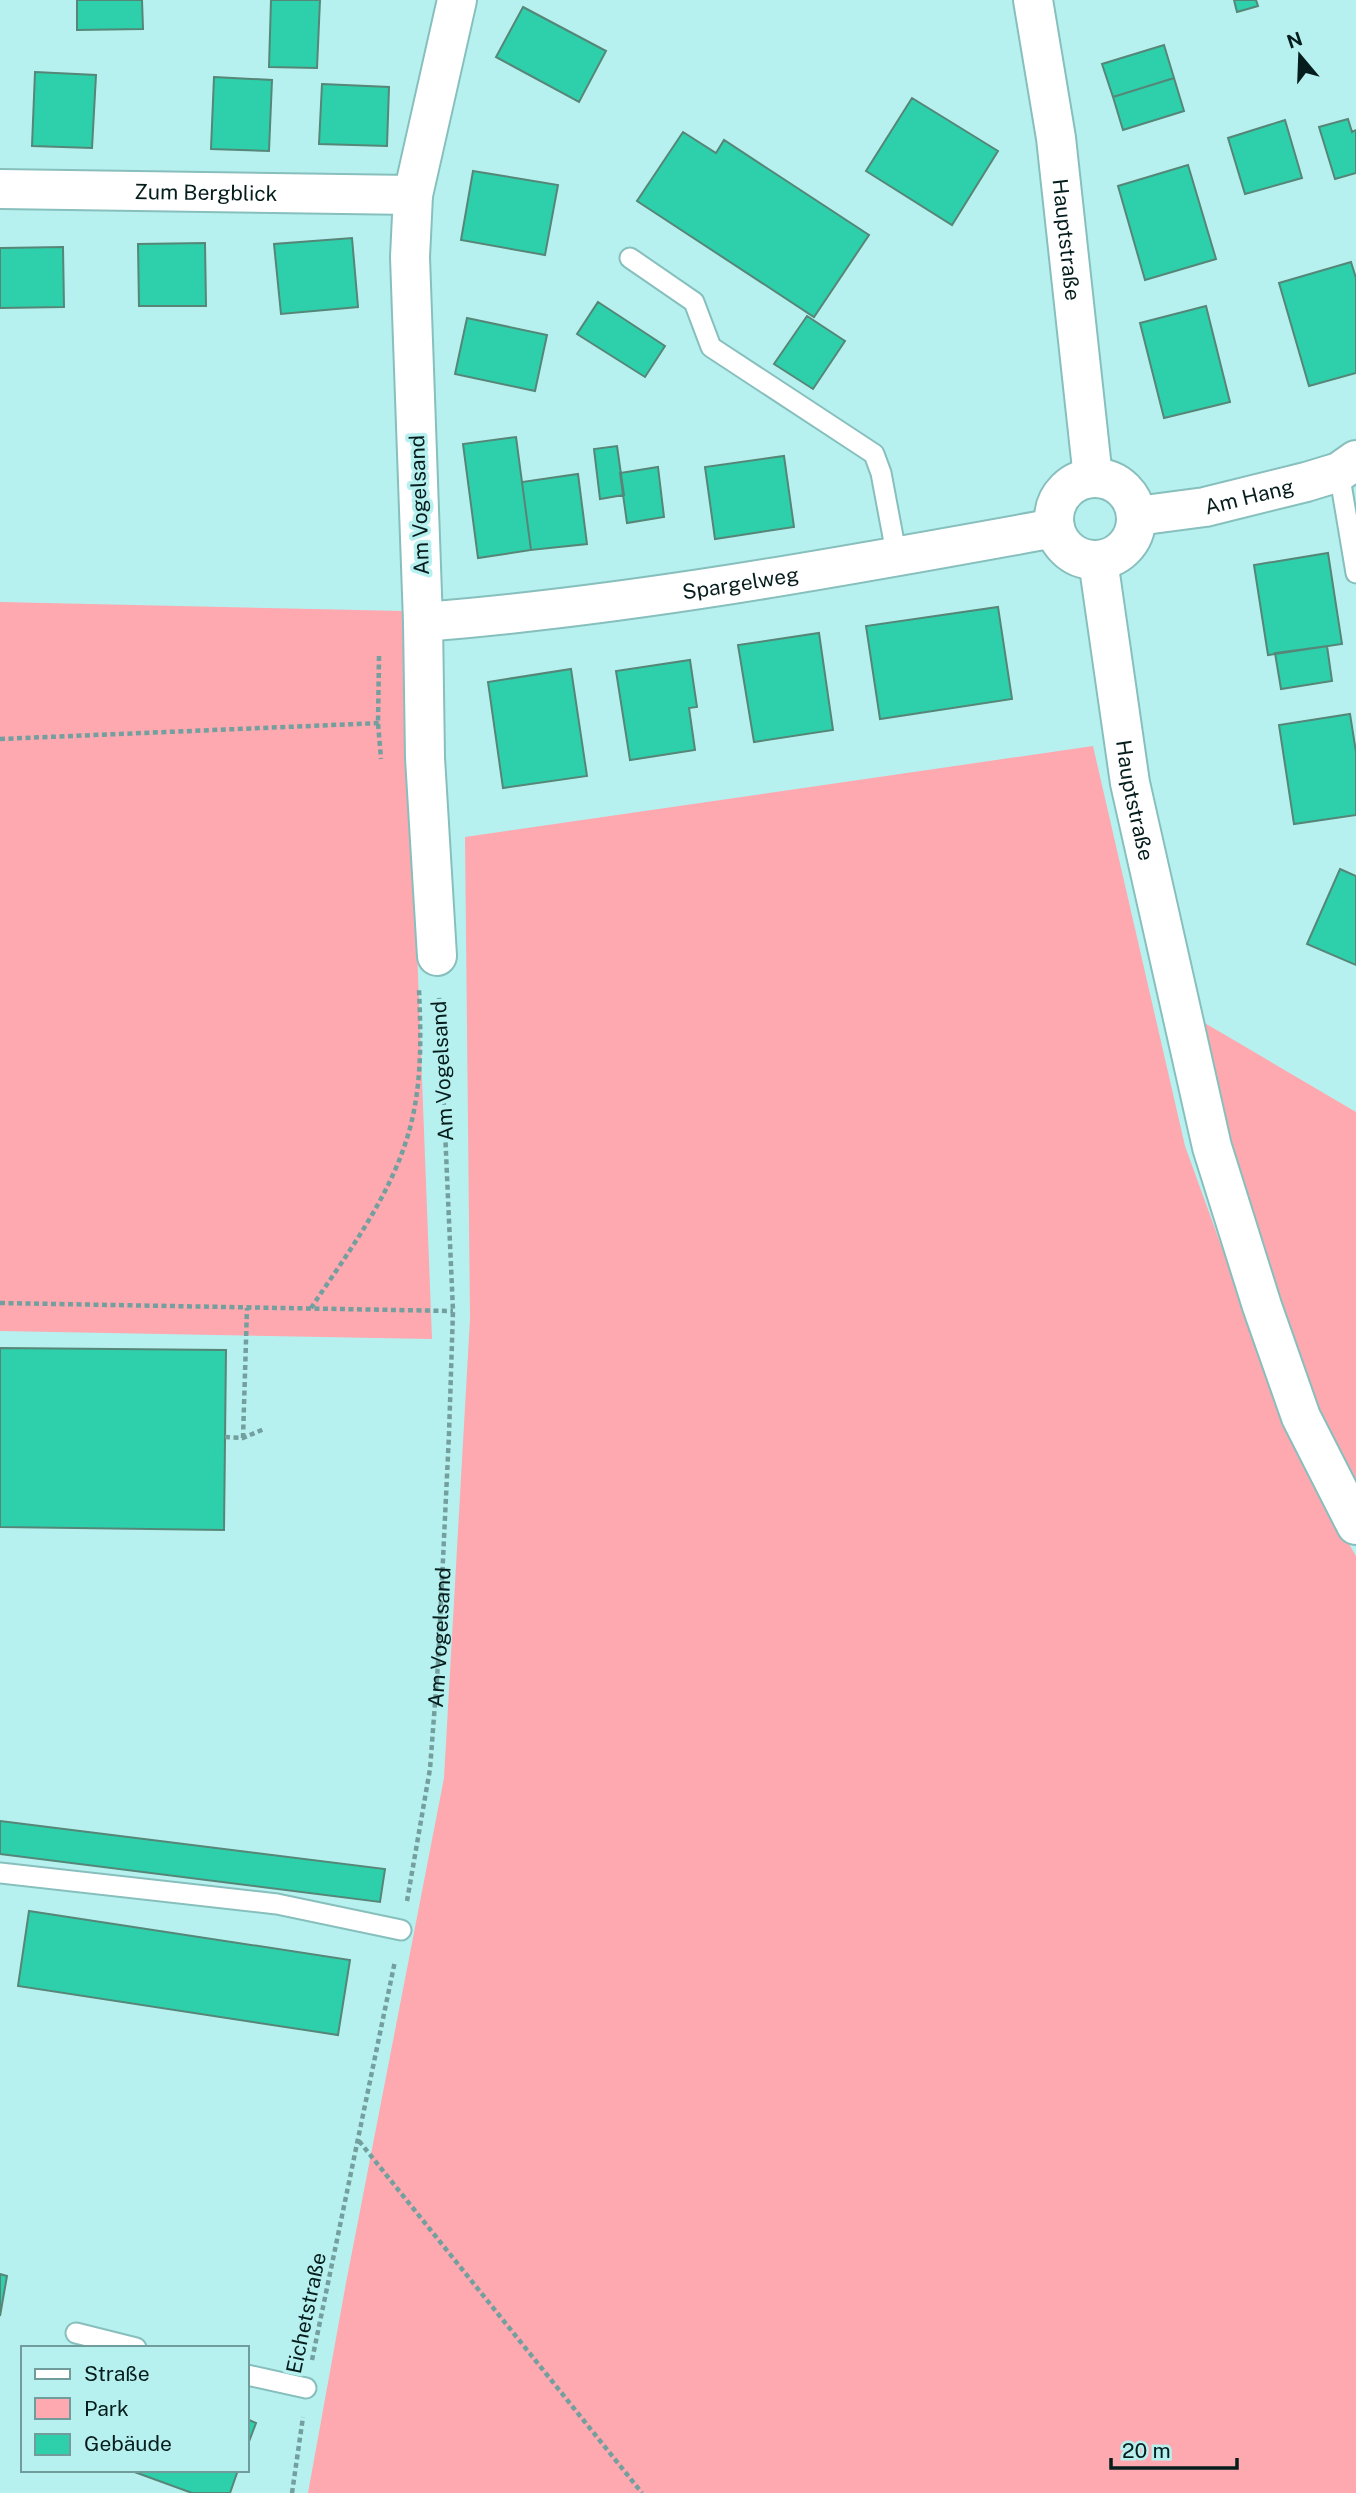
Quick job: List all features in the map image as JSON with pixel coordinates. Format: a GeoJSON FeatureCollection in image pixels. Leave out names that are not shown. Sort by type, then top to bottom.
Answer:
{"type":"FeatureCollection","features":[{"type":"Feature","properties":{"kind":"street","name":"Am Vogelsand"},"geometry":{"type":"LineString","coordinates":[[437,956],[425,721],[424,622],[410,257],[413,195],[457,0]]}},
{"type":"Feature","properties":{"kind":"street","name":"Hauptstraße"},"geometry":{"type":"LineString","coordinates":[[1033,0],[1056,138],[1093,478]]}},
{"type":"Feature","properties":{"kind":"street","name":"Zum Bergblick"},"geometry":{"type":"LineString","coordinates":[[0,189],[413,195]]}},
{"type":"Feature","properties":{"kind":"street","name":"Am Hang"},"geometry":{"type":"LineString","coordinates":[[1137,516],[1205,507],[1348,466]]}},
{"type":"Feature","properties":{"kind":"street"},"geometry":{"type":"LineString","coordinates":[[1093,478],[1103,478],[1123,487],[1135,505],[1137,516],[1136,527],[1127,546],[1118,553],[1098,560],[1079,557],[1070,552],[1055,528],[1056,508],[1060,498],[1074,484],[1093,478]]}},
{"type":"Feature","properties":{"kind":"street","name":"Spargelweg"},"geometry":{"type":"LineString","coordinates":[[424,622],[526,614],[897,558],[1055,528]]}},
{"type":"Feature","properties":{"kind":"street","name":"Hauptstraße"},"geometry":{"type":"LineString","coordinates":[[1098,560],[1130,783],[1212,1147],[1262,1306],[1301,1417],[1356,1525]]}},
{"type":"Feature","properties":{"kind":"lane"},"geometry":{"type":"LineString","coordinates":[[630,258],[694,302],[711,347],[874,454],[881,473],[897,558]]}},
{"type":"Feature","properties":{"kind":"lane"},"geometry":{"type":"LineString","coordinates":[[1348,466],[1356,573]]}},
{"type":"Feature","properties":{"kind":"lane"},"geometry":{"type":"LineString","coordinates":[[0,1873],[277,1904],[401,1930]]}},
{"type":"Feature","properties":{"kind":"lane"},"geometry":{"type":"LineString","coordinates":[[76,2333],[128,2346]]}},
{"type":"Feature","properties":{"kind":"lane"},"geometry":{"type":"LineString","coordinates":[[248,2375],[306,2388]]}},
{"type":"Feature","properties":{"kind":"path"},"geometry":{"type":"LineString","coordinates":[[0,739],[425,721]]}},
{"type":"Feature","properties":{"kind":"path","name":"Am Vogelsand"},"geometry":{"type":"LineString","coordinates":[[359,2141],[430,1769],[438,1664],[453,1311],[437,956]]}},
{"type":"Feature","properties":{"kind":"path"},"geometry":{"type":"LineString","coordinates":[[0,1303],[453,1311]]}},
{"type":"Feature","properties":{"kind":"path"},"geometry":{"type":"LineString","coordinates":[[243,1438],[247,1308]]}},
{"type":"Feature","properties":{"kind":"path"},"geometry":{"type":"LineString","coordinates":[[225,1437],[243,1438],[264,1429]]}},
{"type":"Feature","properties":{"kind":"path"},"geometry":{"type":"LineString","coordinates":[[359,2141],[642,2493]]}},
{"type":"Feature","properties":{"kind":"path","name":"Eichetstraße"},"geometry":{"type":"LineString","coordinates":[[292,2493],[306,2388],[359,2141]]}},
{"type":"Feature","properties":{"kind":"green space"},"geometry":{"type":"Polygon","coordinates":[[[0,602],[404,611],[432,1339],[0,1331],[0,602]]]}},
{"type":"Feature","properties":{"kind":"green space"},"geometry":{"type":"Polygon","coordinates":[[[1093,746],[1185,1146],[1297,1455],[1356,1556],[1356,2493],[308,2493],[444,1778],[470,1319],[465,837],[1093,746]]]}},
{"type":"Feature","properties":{"kind":"green space"},"geometry":{"type":"Polygon","coordinates":[[[1186,1012],[1356,1112],[1356,1495],[1303,1394],[1186,1012]]]}},
{"type":"Feature","properties":{"kind":"building"},"geometry":{"type":"Polygon","coordinates":[[[77,0],[142,0],[143,29],[77,30],[77,0]]]}},
{"type":"Feature","properties":{"kind":"building"},"geometry":{"type":"Polygon","coordinates":[[[271,0],[320,0],[317,68],[269,67],[271,0]]]}},
{"type":"Feature","properties":{"kind":"building"},"geometry":{"type":"Polygon","coordinates":[[[1234,0],[1256,0],[1258,6],[1237,12],[1234,0]]]}},
{"type":"Feature","properties":{"kind":"building"},"geometry":{"type":"Polygon","coordinates":[[[523,7],[606,51],[579,102],[496,57],[523,7]]]}},
{"type":"Feature","properties":{"kind":"building"},"geometry":{"type":"Polygon","coordinates":[[[1164,45],[1174,78],[1113,97],[1102,64],[1164,45]]]}},
{"type":"Feature","properties":{"kind":"building"},"geometry":{"type":"Polygon","coordinates":[[[35,72],[96,75],[92,148],[32,146],[35,72]]]}},
{"type":"Feature","properties":{"kind":"building"},"geometry":{"type":"Polygon","coordinates":[[[214,77],[272,80],[269,151],[211,149],[214,77]]]}},
{"type":"Feature","properties":{"kind":"building"},"geometry":{"type":"Polygon","coordinates":[[[1174,78],[1184,111],[1123,130],[1113,97],[1174,78]]]}},
{"type":"Feature","properties":{"kind":"building"},"geometry":{"type":"Polygon","coordinates":[[[322,84],[389,87],[387,146],[319,144],[322,84]]]}},
{"type":"Feature","properties":{"kind":"building"},"geometry":{"type":"Polygon","coordinates":[[[912,98],[998,151],[952,225],[866,171],[912,98]]]}},
{"type":"Feature","properties":{"kind":"building"},"geometry":{"type":"Polygon","coordinates":[[[1348,119],[1352,132],[1356,130],[1356,173],[1335,179],[1319,127],[1348,119]]]}},
{"type":"Feature","properties":{"kind":"building"},"geometry":{"type":"Polygon","coordinates":[[[1285,120],[1302,178],[1245,194],[1228,138],[1285,120]]]}},
{"type":"Feature","properties":{"kind":"building"},"geometry":{"type":"Polygon","coordinates":[[[683,132],[716,153],[724,140],[869,235],[814,317],[637,201],[683,132]]]}},
{"type":"Feature","properties":{"kind":"building"},"geometry":{"type":"Polygon","coordinates":[[[1188,165],[1216,259],[1145,280],[1118,186],[1188,165]]]}},
{"type":"Feature","properties":{"kind":"building"},"geometry":{"type":"Polygon","coordinates":[[[473,171],[558,185],[545,255],[461,240],[473,171]]]}},
{"type":"Feature","properties":{"kind":"building"},"geometry":{"type":"Polygon","coordinates":[[[352,238],[358,307],[281,314],[274,244],[352,238]]]}},
{"type":"Feature","properties":{"kind":"building"},"geometry":{"type":"Polygon","coordinates":[[[205,243],[206,306],[139,306],[138,244],[205,243]]]}},
{"type":"Feature","properties":{"kind":"building"},"geometry":{"type":"Polygon","coordinates":[[[63,247],[64,307],[0,308],[0,248],[63,247]]]}},
{"type":"Feature","properties":{"kind":"building"},"geometry":{"type":"Polygon","coordinates":[[[1351,262],[1356,278],[1356,373],[1309,386],[1279,283],[1351,262]]]}},
{"type":"Feature","properties":{"kind":"building"},"geometry":{"type":"Polygon","coordinates":[[[598,302],[665,346],[645,377],[577,334],[598,302]]]}},
{"type":"Feature","properties":{"kind":"building"},"geometry":{"type":"Polygon","coordinates":[[[1206,306],[1230,402],[1164,418],[1140,323],[1206,306]]]}},
{"type":"Feature","properties":{"kind":"building"},"geometry":{"type":"Polygon","coordinates":[[[807,316],[845,341],[813,389],[774,364],[807,316]]]}},
{"type":"Feature","properties":{"kind":"building"},"geometry":{"type":"Polygon","coordinates":[[[467,318],[547,335],[535,391],[455,374],[467,318]]]}},
{"type":"Feature","properties":{"kind":"building"},"geometry":{"type":"Polygon","coordinates":[[[516,437],[531,550],[478,558],[463,444],[516,437]]]}},
{"type":"Feature","properties":{"kind":"building"},"geometry":{"type":"Polygon","coordinates":[[[617,446],[624,495],[600,499],[594,449],[617,446]]]}},
{"type":"Feature","properties":{"kind":"building"},"geometry":{"type":"Polygon","coordinates":[[[784,456],[794,527],[715,539],[705,467],[784,456]]]}},
{"type":"Feature","properties":{"kind":"building"},"geometry":{"type":"Polygon","coordinates":[[[658,467],[664,517],[627,523],[620,473],[658,467]]]}},
{"type":"Feature","properties":{"kind":"building"},"geometry":{"type":"Polygon","coordinates":[[[578,474],[587,544],[531,550],[522,482],[578,474]]]}},
{"type":"Feature","properties":{"kind":"building"},"geometry":{"type":"Polygon","coordinates":[[[1328,553],[1342,644],[1268,655],[1254,565],[1328,553]]]}},
{"type":"Feature","properties":{"kind":"building"},"geometry":{"type":"Polygon","coordinates":[[[998,607],[1012,699],[880,719],[866,626],[998,607]]]}},
{"type":"Feature","properties":{"kind":"building"},"geometry":{"type":"Polygon","coordinates":[[[819,633],[833,730],[754,742],[738,645],[819,633]]]}},
{"type":"Feature","properties":{"kind":"building"},"geometry":{"type":"Polygon","coordinates":[[[1327,646],[1332,681],[1281,689],[1275,653],[1327,646]]]}},
{"type":"Feature","properties":{"kind":"building"},"geometry":{"type":"Polygon","coordinates":[[[690,660],[697,707],[689,708],[695,750],[630,760],[616,671],[690,660]]]}},
{"type":"Feature","properties":{"kind":"building"},"geometry":{"type":"Polygon","coordinates":[[[571,669],[587,776],[503,788],[488,682],[571,669]]]}},
{"type":"Feature","properties":{"kind":"building"},"geometry":{"type":"Polygon","coordinates":[[[1350,714],[1356,752],[1356,815],[1294,824],[1279,725],[1350,714]]]}},
{"type":"Feature","properties":{"kind":"building"},"geometry":{"type":"Polygon","coordinates":[[[1340,869],[1356,876],[1356,965],[1307,944],[1340,869]]]}},
{"type":"Feature","properties":{"kind":"building"},"geometry":{"type":"Polygon","coordinates":[[[0,1348],[226,1350],[224,1530],[0,1527],[0,1348]]]}},
{"type":"Feature","properties":{"kind":"building"},"geometry":{"type":"Polygon","coordinates":[[[0,1821],[385,1869],[380,1902],[0,1854],[0,1821]]]}},
{"type":"Feature","properties":{"kind":"building"},"geometry":{"type":"Polygon","coordinates":[[[29,1911],[350,1960],[338,2035],[18,1986],[29,1911]]]}},
{"type":"Feature","properties":{"kind":"building"},"geometry":{"type":"Polygon","coordinates":[[[0,2274],[7,2276],[0,2316],[0,2274]]]}},
{"type":"Feature","properties":{"kind":"building"},"geometry":{"type":"Polygon","coordinates":[[[248,2419],[256,2423],[248,2444],[248,2419]]]}},
{"type":"Feature","properties":{"kind":"building"},"geometry":{"type":"Polygon","coordinates":[[[134,2472],[237,2472],[230,2493],[192,2493],[134,2472]]]}}]}
